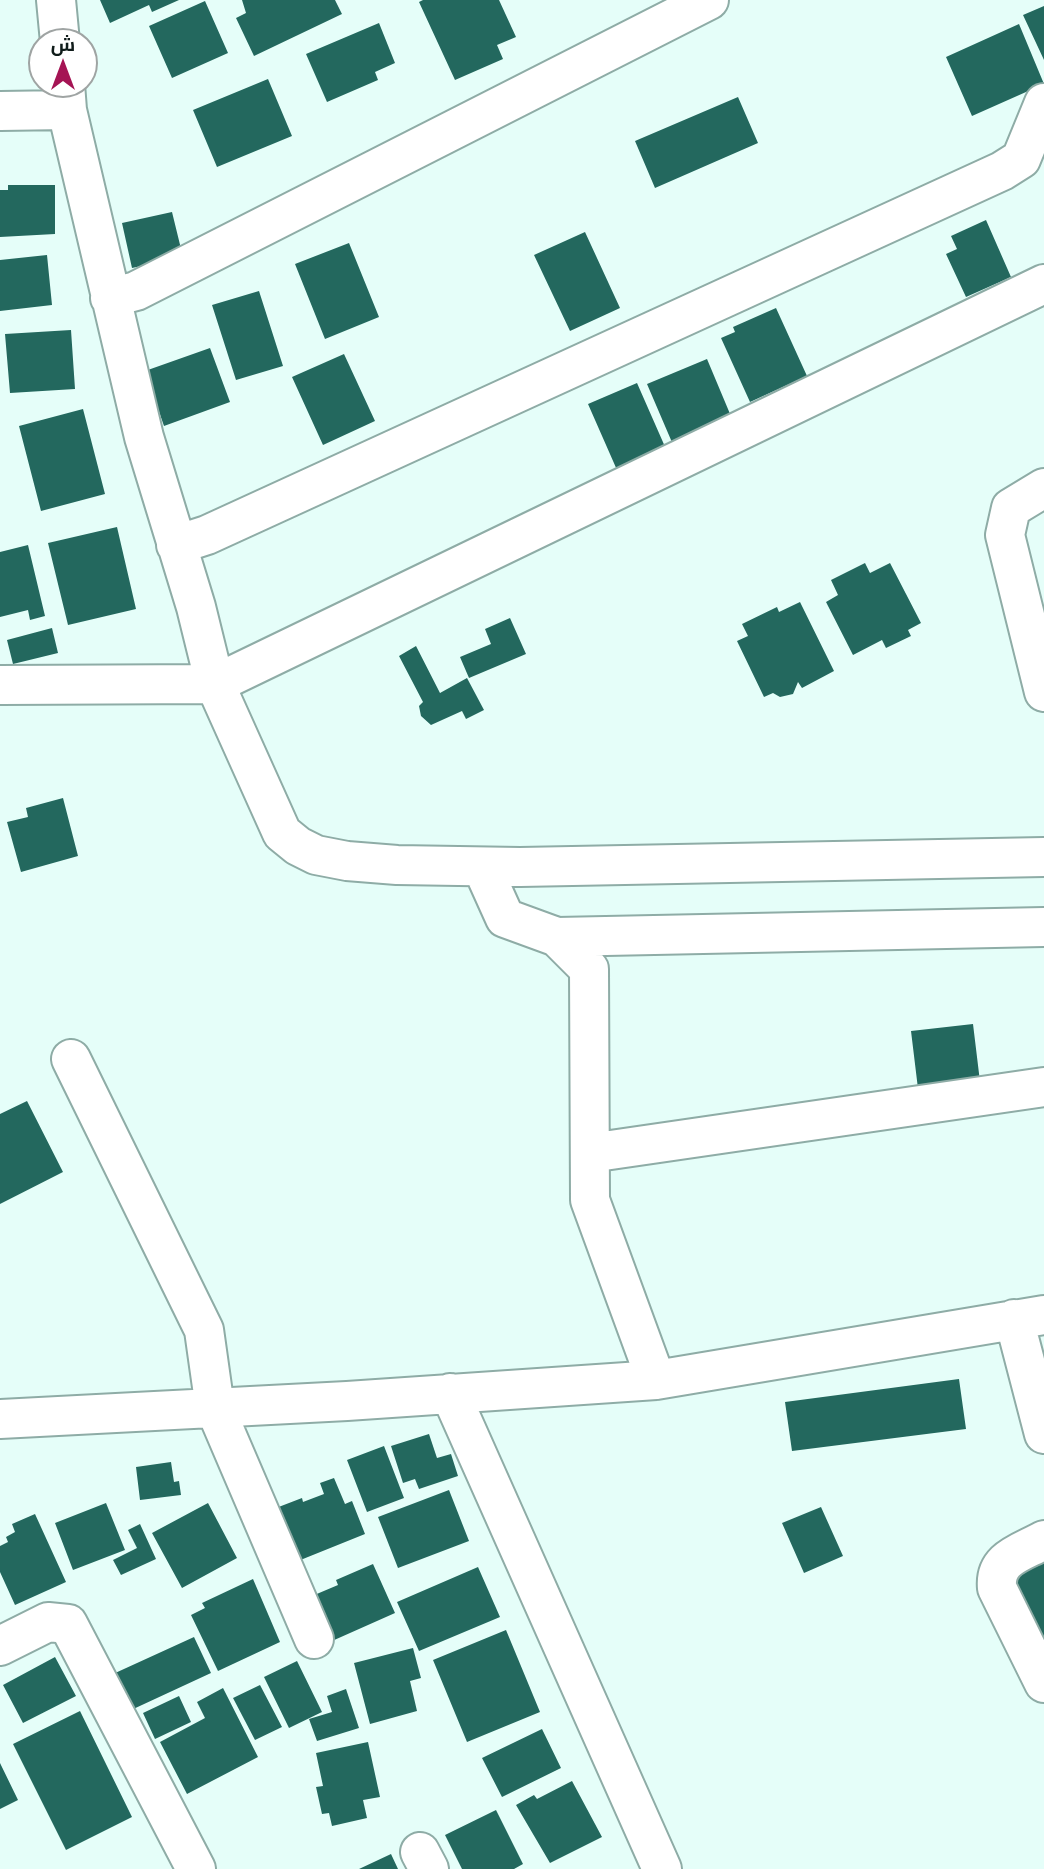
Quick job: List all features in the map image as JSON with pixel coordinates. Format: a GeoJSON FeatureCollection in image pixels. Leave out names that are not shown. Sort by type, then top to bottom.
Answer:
{"type":"FeatureCollection","features":[{"type":"Feature","properties":{"kind":"street"},"geometry":{"type":"LineString","coordinates":[[56,0],[59,28]]}},
{"type":"Feature","properties":{"kind":"street"},"geometry":{"type":"LineString","coordinates":[[110,298],[136,290],[709,0]]}},
{"type":"Feature","properties":{"kind":"street"},"geometry":{"type":"LineString","coordinates":[[0,111],[61,98]]}},
{"type":"Feature","properties":{"kind":"street"},"geometry":{"type":"LineString","coordinates":[[66,98],[144,437],[215,684],[282,833],[298,846],[316,855],[347,861],[482,867],[1044,857]]}},
{"type":"Feature","properties":{"kind":"street"},"geometry":{"type":"LineString","coordinates":[[176,545],[207,535],[1002,171],[1021,159],[1044,103]]}},
{"type":"Feature","properties":{"kind":"street"},"geometry":{"type":"LineString","coordinates":[[0,685],[215,684],[1044,284]]}},
{"type":"Feature","properties":{"kind":"street"},"geometry":{"type":"LineString","coordinates":[[1044,488],[1012,508],[1005,535],[1044,692]]}},
{"type":"Feature","properties":{"kind":"street"},"geometry":{"type":"LineString","coordinates":[[482,867],[505,918],[557,937],[1044,927]]}},
{"type":"Feature","properties":{"kind":"street"},"geometry":{"type":"LineString","coordinates":[[557,937],[589,969],[590,1200],[656,1380]]}},
{"type":"Feature","properties":{"kind":"street"},"geometry":{"type":"LineString","coordinates":[[71,1059],[204,1330],[215,1408],[314,1640]]}},
{"type":"Feature","properties":{"kind":"street"},"geometry":{"type":"LineString","coordinates":[[590,1153],[1044,1087]]}},
{"type":"Feature","properties":{"kind":"street"},"geometry":{"type":"LineString","coordinates":[[0,1419],[656,1380],[1029,1317],[1044,1434]]}},
{"type":"Feature","properties":{"kind":"street"},"geometry":{"type":"LineString","coordinates":[[450,1393],[662,1869]]}},
{"type":"Feature","properties":{"kind":"street"},"geometry":{"type":"LineString","coordinates":[[1044,1540],[1000,1565],[996,1575],[997,1588],[1044,1683]]}},
{"type":"Feature","properties":{"kind":"street"},"geometry":{"type":"LineString","coordinates":[[0,1646],[48,1622],[68,1623],[196,1869]]}},
{"type":"Feature","properties":{"kind":"building"},"geometry":{"type":"Polygon","coordinates":[[[100,0],[179,0],[152,12],[149,5],[110,23],[100,0]]]}},
{"type":"Feature","properties":{"kind":"building"},"geometry":{"type":"Polygon","coordinates":[[[242,0],[335,0],[342,14],[254,56],[236,18],[246,13],[242,0]]]}},
{"type":"Feature","properties":{"kind":"building"},"geometry":{"type":"Polygon","coordinates":[[[499,0],[516,37],[497,45],[503,59],[455,80],[419,2],[499,0]]]}},
{"type":"Feature","properties":{"kind":"building"},"geometry":{"type":"Polygon","coordinates":[[[205,1],[228,53],[172,78],[149,26],[205,1]]]}},
{"type":"Feature","properties":{"kind":"building"},"geometry":{"type":"Polygon","coordinates":[[[1044,6],[1044,60],[1023,15],[1044,6]]]}},
{"type":"Feature","properties":{"kind":"building"},"geometry":{"type":"Polygon","coordinates":[[[379,23],[395,63],[375,72],[378,80],[327,102],[306,54],[379,23]]]}},
{"type":"Feature","properties":{"kind":"building"},"geometry":{"type":"Polygon","coordinates":[[[1019,24],[1044,84],[972,116],[946,57],[1019,24]]]}},
{"type":"Feature","properties":{"kind":"building"},"geometry":{"type":"Polygon","coordinates":[[[268,79],[292,136],[217,167],[193,110],[268,79]]]}},
{"type":"Feature","properties":{"kind":"building"},"geometry":{"type":"Polygon","coordinates":[[[738,97],[758,143],[655,188],[635,141],[738,97]]]}},
{"type":"Feature","properties":{"kind":"building"},"geometry":{"type":"Polygon","coordinates":[[[8,185],[55,185],[55,234],[0,237],[0,190],[8,190],[8,185]]]}},
{"type":"Feature","properties":{"kind":"building"},"geometry":{"type":"Polygon","coordinates":[[[172,212],[183,257],[132,268],[122,223],[172,212]]]}},
{"type":"Feature","properties":{"kind":"building"},"geometry":{"type":"Polygon","coordinates":[[[986,220],[1011,277],[966,297],[946,254],[957,249],[951,236],[986,220]]]}},
{"type":"Feature","properties":{"kind":"building"},"geometry":{"type":"Polygon","coordinates":[[[585,232],[620,308],[570,331],[534,255],[585,232]]]}},
{"type":"Feature","properties":{"kind":"building"},"geometry":{"type":"Polygon","coordinates":[[[349,243],[379,317],[325,339],[295,264],[349,243]]]}},
{"type":"Feature","properties":{"kind":"building"},"geometry":{"type":"Polygon","coordinates":[[[47,255],[52,305],[0,311],[0,260],[47,255]]]}},
{"type":"Feature","properties":{"kind":"building"},"geometry":{"type":"Polygon","coordinates":[[[259,291],[283,366],[236,380],[212,305],[259,291]]]}},
{"type":"Feature","properties":{"kind":"building"},"geometry":{"type":"Polygon","coordinates":[[[776,308],[807,376],[750,402],[721,338],[735,332],[733,327],[776,308]]]}},
{"type":"Feature","properties":{"kind":"building"},"geometry":{"type":"Polygon","coordinates":[[[71,330],[75,389],[10,393],[5,334],[71,330]]]}},
{"type":"Feature","properties":{"kind":"building"},"geometry":{"type":"Polygon","coordinates":[[[210,348],[230,402],[164,426],[145,371],[210,348]]]}},
{"type":"Feature","properties":{"kind":"building"},"geometry":{"type":"Polygon","coordinates":[[[344,354],[375,421],[323,445],[292,377],[344,354]]]}},
{"type":"Feature","properties":{"kind":"building"},"geometry":{"type":"Polygon","coordinates":[[[707,359],[733,421],[674,447],[647,384],[707,359]]]}},
{"type":"Feature","properties":{"kind":"building"},"geometry":{"type":"Polygon","coordinates":[[[637,383],[666,449],[617,470],[588,404],[637,383]]]}},
{"type":"Feature","properties":{"kind":"building"},"geometry":{"type":"Polygon","coordinates":[[[83,409],[105,494],[41,511],[19,426],[83,409]]]}},
{"type":"Feature","properties":{"kind":"building"},"geometry":{"type":"Polygon","coordinates":[[[117,527],[136,609],[68,625],[48,543],[117,527]]]}},
{"type":"Feature","properties":{"kind":"building"},"geometry":{"type":"Polygon","coordinates":[[[28,545],[45,616],[30,620],[28,610],[0,617],[0,552],[28,545]]]}},
{"type":"Feature","properties":{"kind":"building"},"geometry":{"type":"Polygon","coordinates":[[[865,563],[870,573],[890,563],[921,623],[908,630],[911,636],[886,648],[882,640],[853,655],[826,602],[838,595],[831,580],[865,563]]]}},
{"type":"Feature","properties":{"kind":"building"},"geometry":{"type":"Polygon","coordinates":[[[800,602],[834,671],[802,688],[798,682],[793,694],[780,697],[773,693],[764,697],[737,641],[748,636],[742,624],[777,607],[779,612],[800,602]]]}},
{"type":"Feature","properties":{"kind":"building"},"geometry":{"type":"Polygon","coordinates":[[[510,618],[526,654],[469,678],[460,657],[491,644],[485,629],[510,618]]]}},
{"type":"Feature","properties":{"kind":"building"},"geometry":{"type":"Polygon","coordinates":[[[52,628],[58,653],[13,664],[7,640],[52,628]]]}},
{"type":"Feature","properties":{"kind":"building"},"geometry":{"type":"Polygon","coordinates":[[[416,646],[440,693],[467,678],[484,710],[466,719],[462,711],[431,725],[421,716],[419,706],[423,702],[399,656],[416,646]]]}},
{"type":"Feature","properties":{"kind":"building"},"geometry":{"type":"Polygon","coordinates":[[[63,798],[78,856],[21,872],[7,822],[28,817],[26,808],[63,798]]]}},
{"type":"Feature","properties":{"kind":"building"},"geometry":{"type":"Polygon","coordinates":[[[973,1024],[981,1090],[919,1097],[911,1031],[973,1024]]]}},
{"type":"Feature","properties":{"kind":"building"},"geometry":{"type":"Polygon","coordinates":[[[27,1101],[63,1172],[0,1204],[0,1114],[27,1101]]]}},
{"type":"Feature","properties":{"kind":"building"},"geometry":{"type":"Polygon","coordinates":[[[959,1379],[966,1429],[792,1451],[785,1402],[959,1379]]]}},
{"type":"Feature","properties":{"kind":"building"},"geometry":{"type":"Polygon","coordinates":[[[429,1434],[437,1458],[451,1454],[458,1476],[419,1489],[415,1479],[403,1483],[391,1446],[429,1434]]]}},
{"type":"Feature","properties":{"kind":"building"},"geometry":{"type":"Polygon","coordinates":[[[384,1446],[404,1498],[367,1512],[347,1460],[384,1446]]]}},
{"type":"Feature","properties":{"kind":"building"},"geometry":{"type":"Polygon","coordinates":[[[171,1462],[174,1482],[179,1481],[181,1495],[140,1500],[136,1467],[171,1462]]]}},
{"type":"Feature","properties":{"kind":"building"},"geometry":{"type":"Polygon","coordinates":[[[334,1478],[345,1504],[352,1501],[365,1534],[298,1561],[276,1508],[302,1498],[303,1502],[324,1494],[320,1483],[334,1478]]]}},
{"type":"Feature","properties":{"kind":"building"},"geometry":{"type":"Polygon","coordinates":[[[449,1490],[469,1541],[398,1568],[378,1517],[449,1490]]]}},
{"type":"Feature","properties":{"kind":"building"},"geometry":{"type":"Polygon","coordinates":[[[106,1503],[125,1550],[73,1570],[55,1523],[106,1503]]]}},
{"type":"Feature","properties":{"kind":"building"},"geometry":{"type":"Polygon","coordinates":[[[208,1503],[237,1558],[182,1588],[152,1533],[208,1503]]]}},
{"type":"Feature","properties":{"kind":"building"},"geometry":{"type":"Polygon","coordinates":[[[821,1507],[843,1556],[804,1573],[782,1523],[821,1507]]]}},
{"type":"Feature","properties":{"kind":"building"},"geometry":{"type":"Polygon","coordinates":[[[35,1514],[66,1582],[15,1605],[0,1572],[0,1546],[8,1542],[6,1537],[15,1532],[12,1524],[35,1514]]]}},
{"type":"Feature","properties":{"kind":"building"},"geometry":{"type":"Polygon","coordinates":[[[140,1524],[156,1559],[121,1575],[113,1560],[137,1548],[128,1530],[140,1524]]]}},
{"type":"Feature","properties":{"kind":"building"},"geometry":{"type":"Polygon","coordinates":[[[1044,1563],[1044,1659],[1007,1580],[1044,1563]]]}},
{"type":"Feature","properties":{"kind":"building"},"geometry":{"type":"Polygon","coordinates":[[[373,1564],[395,1613],[332,1641],[312,1596],[338,1585],[336,1580],[373,1564]]]}},
{"type":"Feature","properties":{"kind":"building"},"geometry":{"type":"Polygon","coordinates":[[[478,1567],[500,1617],[419,1651],[397,1602],[478,1567]]]}},
{"type":"Feature","properties":{"kind":"building"},"geometry":{"type":"Polygon","coordinates":[[[253,1579],[280,1642],[218,1671],[191,1615],[205,1608],[202,1603],[253,1579]]]}},
{"type":"Feature","properties":{"kind":"building"},"geometry":{"type":"Polygon","coordinates":[[[506,1630],[540,1712],[467,1742],[433,1660],[506,1630]]]}},
{"type":"Feature","properties":{"kind":"building"},"geometry":{"type":"Polygon","coordinates":[[[194,1637],[211,1673],[129,1711],[113,1674],[194,1637]]]}},
{"type":"Feature","properties":{"kind":"building"},"geometry":{"type":"Polygon","coordinates":[[[413,1648],[421,1678],[410,1681],[417,1711],[370,1724],[354,1663],[413,1648]]]}},
{"type":"Feature","properties":{"kind":"building"},"geometry":{"type":"Polygon","coordinates":[[[55,1657],[76,1696],[23,1723],[3,1685],[55,1657]]]}},
{"type":"Feature","properties":{"kind":"building"},"geometry":{"type":"Polygon","coordinates":[[[297,1661],[322,1712],[289,1728],[264,1677],[297,1661]]]}},
{"type":"Feature","properties":{"kind":"building"},"geometry":{"type":"Polygon","coordinates":[[[260,1685],[282,1727],[255,1740],[233,1698],[260,1685]]]}},
{"type":"Feature","properties":{"kind":"building"},"geometry":{"type":"Polygon","coordinates":[[[223,1688],[258,1757],[187,1794],[160,1742],[205,1718],[197,1702],[223,1688]]]}},
{"type":"Feature","properties":{"kind":"building"},"geometry":{"type":"Polygon","coordinates":[[[346,1689],[359,1728],[317,1741],[309,1719],[332,1712],[327,1696],[346,1689]]]}},
{"type":"Feature","properties":{"kind":"building"},"geometry":{"type":"Polygon","coordinates":[[[179,1696],[191,1722],[155,1739],[143,1713],[179,1696]]]}},
{"type":"Feature","properties":{"kind":"building"},"geometry":{"type":"Polygon","coordinates":[[[80,1711],[132,1817],[66,1850],[13,1744],[80,1711]]]}},
{"type":"Feature","properties":{"kind":"building"},"geometry":{"type":"Polygon","coordinates":[[[542,1729],[561,1768],[502,1797],[482,1758],[542,1729]]]}},
{"type":"Feature","properties":{"kind":"building"},"geometry":{"type":"Polygon","coordinates":[[[368,1742],[380,1797],[363,1800],[367,1818],[332,1826],[329,1813],[322,1814],[316,1787],[323,1786],[316,1753],[368,1742]]]}},
{"type":"Feature","properties":{"kind":"building"},"geometry":{"type":"Polygon","coordinates":[[[0,1763],[18,1800],[0,1809],[0,1763]]]}},
{"type":"Feature","properties":{"kind":"building"},"geometry":{"type":"Polygon","coordinates":[[[572,1781],[602,1837],[550,1863],[516,1805],[534,1795],[537,1799],[572,1781]]]}},
{"type":"Feature","properties":{"kind":"building"},"geometry":{"type":"Polygon","coordinates":[[[496,1810],[523,1864],[514,1869],[462,1869],[445,1835],[496,1810]]]}},
{"type":"Feature","properties":{"kind":"building"},"geometry":{"type":"Polygon","coordinates":[[[391,1854],[398,1869],[359,1869],[391,1854]]]}}]}
